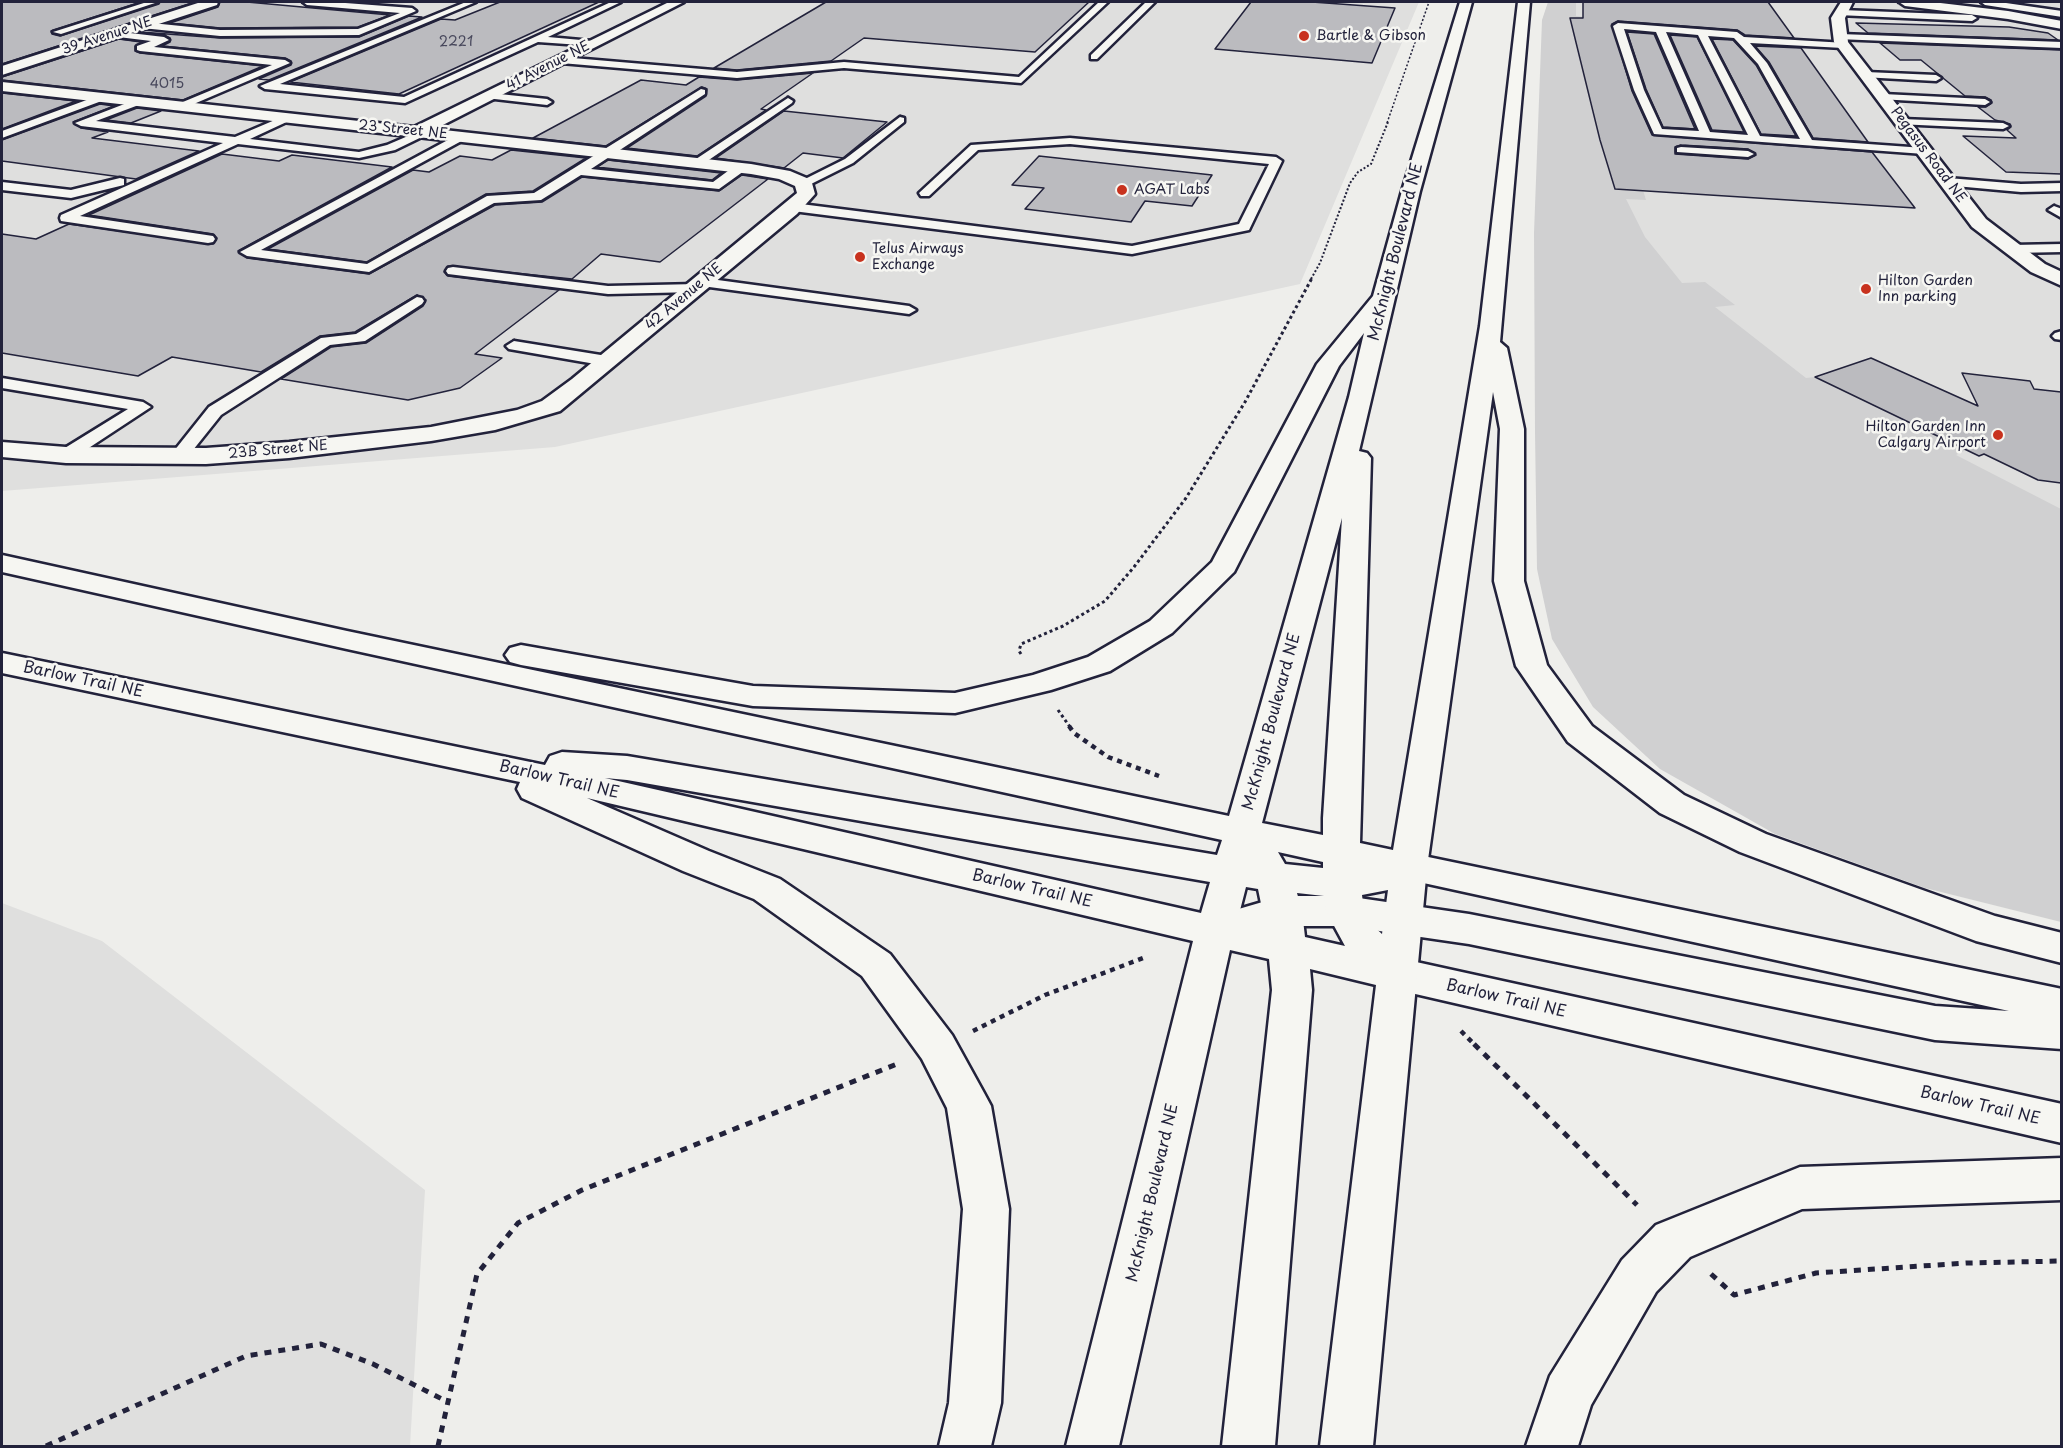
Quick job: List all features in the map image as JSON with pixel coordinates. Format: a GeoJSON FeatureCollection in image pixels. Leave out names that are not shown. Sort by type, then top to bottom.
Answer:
{"type":"FeatureCollection","features":[{"type":"Feature","properties":{"kind":"main road","name":"39 Avenue NE"},"geometry":{"type":"LineString","coordinates":[[2,71],[212,2]]}},
{"type":"Feature","properties":{"kind":"main road","name":"41 Avenue NE"},"geometry":{"type":"LineString","coordinates":[[422,131],[678,2]]}},
{"type":"Feature","properties":{"kind":"main road","name":"McKnight Boulevard NE"},"geometry":{"type":"LineString","coordinates":[[1092,1446],[1215,932],[1361,397],[1384,295],[1419,164],[1466,2]]}},
{"type":"Feature","properties":{"kind":"main road"},"geometry":{"type":"LineString","coordinates":[[1347,1446],[1409,867],[1491,326],[1524,2]]}},
{"type":"Feature","properties":{"kind":"main road"},"geometry":{"type":"LineString","coordinates":[[1905,2],[1942,4],[2061,25]]}},
{"type":"Feature","properties":{"kind":"main road"},"geometry":{"type":"LineString","coordinates":[[1842,41],[1838,18],[1844,7]]}},
{"type":"Feature","properties":{"kind":"main road","name":"Pegasus Road NE"},"geometry":{"type":"LineString","coordinates":[[1842,41],[1928,160],[1979,223],[2038,268],[2061,280]]}},
{"type":"Feature","properties":{"kind":"main road","name":"23 Street NE"},"geometry":{"type":"LineString","coordinates":[[2,86],[740,168],[784,175],[803,183]]}},
{"type":"Feature","properties":{"kind":"main road","name":"42 Avenue NE"},"geometry":{"type":"LineString","coordinates":[[551,406],[793,207],[806,194],[803,183]]}},
{"type":"Feature","properties":{"kind":"main road"},"geometry":{"type":"LineString","coordinates":[[347,640],[437,640],[753,696],[955,703],[1040,683],[1099,664],[1161,627],[1224,566],[1328,364],[1384,295]]}},
{"type":"Feature","properties":{"kind":"main road"},"geometry":{"type":"LineString","coordinates":[[1491,326],[1512,429],[1509,581],[1532,666],[1580,734],[1672,804],[1753,843],[1990,930],[2061,948]]}},
{"type":"Feature","properties":{"kind":"main road"},"geometry":{"type":"LineString","coordinates":[[1361,397],[1343,882],[1356,933],[1398,974]]}},
{"type":"Feature","properties":{"kind":"main road","name":"23B Street NE"},"geometry":{"type":"LineString","coordinates":[[2,450],[66,455],[179,456],[289,450],[431,434],[495,423],[551,406]]}},
{"type":"Feature","properties":{"kind":"main road"},"geometry":{"type":"LineString","coordinates":[[2,563],[347,640],[1242,831],[1343,882],[1403,919],[1469,929],[1935,1023],[2061,1032]]}},
{"type":"Feature","properties":{"kind":"main road","name":"Barlow Trail NE"},"geometry":{"type":"LineString","coordinates":[[2,663],[460,757],[1215,932],[1281,912],[1398,974],[2061,1124]]}},
{"type":"Feature","properties":{"kind":"main road"},"geometry":{"type":"LineString","coordinates":[[460,757],[627,768],[1231,871],[1281,912]]}},
{"type":"Feature","properties":{"kind":"main road"},"geometry":{"type":"LineString","coordinates":[[460,757],[696,861],[767,889],[876,965],[937,1047],[969,1106],[987,1209],[975,1403],[965,1446]]}},
{"type":"Feature","properties":{"kind":"main road"},"geometry":{"type":"LineString","coordinates":[[1242,831],[1266,862],[1281,912],[1292,990],[1249,1446]]}},
{"type":"Feature","properties":{"kind":"main road"},"geometry":{"type":"LineString","coordinates":[[1281,912],[1343,882],[1377,879],[1409,867],[2061,1006]]}},
{"type":"Feature","properties":{"kind":"main road"},"geometry":{"type":"LineString","coordinates":[[1552,1446],[1568,1394],[1639,1276],[1673,1240],[1800,1188],[2061,1179]]}},
{"type":"Feature","properties":{"kind":"lane"},"geometry":{"type":"LineString","coordinates":[[58,32],[154,2]]}},
{"type":"Feature","properties":{"kind":"lane"},"geometry":{"type":"LineString","coordinates":[[142,25],[220,33],[359,32],[412,11],[307,2]]}},
{"type":"Feature","properties":{"kind":"lane"},"geometry":{"type":"LineString","coordinates":[[253,91],[472,2]]}},
{"type":"Feature","properties":{"kind":"lane"},"geometry":{"type":"LineString","coordinates":[[265,86],[405,100],[616,2]]}},
{"type":"Feature","properties":{"kind":"lane"},"geometry":{"type":"LineString","coordinates":[[561,60],[737,75],[844,65],[1021,80],[1104,2]]}},
{"type":"Feature","properties":{"kind":"lane"},"geometry":{"type":"LineString","coordinates":[[1094,57],[1151,2]]}},
{"type":"Feature","properties":{"kind":"lane"},"geometry":{"type":"LineString","coordinates":[[1985,2],[2061,14]]}},
{"type":"Feature","properties":{"kind":"lane"},"geometry":{"type":"LineString","coordinates":[[1844,7],[1972,18]]}},
{"type":"Feature","properties":{"kind":"lane"},"geometry":{"type":"LineString","coordinates":[[1809,144],[1762,63],[1737,35],[1618,26],[1639,90],[1658,132],[1809,144],[1928,160]]}},
{"type":"Feature","properties":{"kind":"lane"},"geometry":{"type":"LineString","coordinates":[[1659,28],[1706,135]]}},
{"type":"Feature","properties":{"kind":"lane"},"geometry":{"type":"LineString","coordinates":[[1701,31],[1756,139]]}},
{"type":"Feature","properties":{"kind":"lane"},"geometry":{"type":"LineString","coordinates":[[113,34],[164,40],[140,48],[285,63],[182,106]]}},
{"type":"Feature","properties":{"kind":"lane"},"geometry":{"type":"LineString","coordinates":[[536,39],[592,44]]}},
{"type":"Feature","properties":{"kind":"lane"},"geometry":{"type":"LineString","coordinates":[[1742,40],[2061,45]]}},
{"type":"Feature","properties":{"kind":"lane"},"geometry":{"type":"LineString","coordinates":[[2029,54],[2061,54]]}},
{"type":"Feature","properties":{"kind":"lane"},"geometry":{"type":"LineString","coordinates":[[1866,75],[1936,78]]}},
{"type":"Feature","properties":{"kind":"lane"},"geometry":{"type":"LineString","coordinates":[[463,136],[247,252],[369,268],[491,199],[537,196],[610,153],[701,92]]}},
{"type":"Feature","properties":{"kind":"lane"},"geometry":{"type":"LineString","coordinates":[[490,96],[547,102]]}},
{"type":"Feature","properties":{"kind":"lane"},"geometry":{"type":"LineString","coordinates":[[2,135],[103,97]]}},
{"type":"Feature","properties":{"kind":"lane"},"geometry":{"type":"LineString","coordinates":[[1883,97],[1985,102]]}},
{"type":"Feature","properties":{"kind":"lane"},"geometry":{"type":"LineString","coordinates":[[209,109],[231,100]]}},
{"type":"Feature","properties":{"kind":"lane"},"geometry":{"type":"LineString","coordinates":[[140,101],[81,123],[359,155],[391,148],[422,131]]}},
{"type":"Feature","properties":{"kind":"lane"},"geometry":{"type":"LineString","coordinates":[[696,163],[788,101]]}},
{"type":"Feature","properties":{"kind":"lane"},"geometry":{"type":"LineString","coordinates":[[208,238],[66,218],[289,117]]}},
{"type":"Feature","properties":{"kind":"lane"},"geometry":{"type":"LineString","coordinates":[[803,183],[849,161],[900,120]]}},
{"type":"Feature","properties":{"kind":"lane"},"geometry":{"type":"LineString","coordinates":[[1902,122],[2003,126]]}},
{"type":"Feature","properties":{"kind":"lane"},"geometry":{"type":"LineString","coordinates":[[793,207],[1132,250],[1244,227],[1276,161],[1070,141],[975,147],[925,193]]}},
{"type":"Feature","properties":{"kind":"lane"},"geometry":{"type":"LineString","coordinates":[[1681,150],[1762,155]]}},
{"type":"Feature","properties":{"kind":"lane"},"geometry":{"type":"LineString","coordinates":[[2,186],[71,194],[183,165]]}},
{"type":"Feature","properties":{"kind":"lane"},"geometry":{"type":"LineString","coordinates":[[579,171],[715,186],[740,168]]}},
{"type":"Feature","properties":{"kind":"lane"},"geometry":{"type":"LineString","coordinates":[[1948,182],[2021,188],[2061,188]]}},
{"type":"Feature","properties":{"kind":"lane"},"geometry":{"type":"LineString","coordinates":[[2013,249],[2061,248]]}},
{"type":"Feature","properties":{"kind":"lane"},"geometry":{"type":"LineString","coordinates":[[453,271],[608,290],[699,285],[909,310]]}},
{"type":"Feature","properties":{"kind":"lane"},"geometry":{"type":"LineString","coordinates":[[179,456],[215,411],[326,341],[360,338],[417,302]]}},
{"type":"Feature","properties":{"kind":"lane"},"geometry":{"type":"LineString","coordinates":[[514,346],[608,361]]}},
{"type":"Feature","properties":{"kind":"lane"},"geometry":{"type":"LineString","coordinates":[[2,383],[143,407],[66,455]]}},
{"type":"Feature","properties":{"kind":"path"},"geometry":{"type":"LineString","coordinates":[[1025,660],[1018,651],[1021,644],[1063,626],[1105,600],[1186,498],[1233,421],[1320,263],[1350,183],[1358,172],[1371,164],[1377,153],[1429,2]]}},
{"type":"Feature","properties":{"kind":"path"},"geometry":{"type":"LineString","coordinates":[[1055,706],[1074,733],[1108,757],[1165,778]]}},
{"type":"Feature","properties":{"kind":"path"},"geometry":{"type":"LineString","coordinates":[[966,1035],[1045,995],[1146,957]]}},
{"type":"Feature","properties":{"kind":"path"},"geometry":{"type":"LineString","coordinates":[[1461,1031],[1637,1205]]}},
{"type":"Feature","properties":{"kind":"path"},"geometry":{"type":"LineString","coordinates":[[438,1446],[477,1274],[518,1222],[582,1190],[897,1064]]}},
{"type":"Feature","properties":{"kind":"path"},"geometry":{"type":"LineString","coordinates":[[1711,1274],[1734,1295],[1816,1273],[1967,1263],[2061,1261]]}},
{"type":"Feature","properties":{"kind":"path"},"geometry":{"type":"LineString","coordinates":[[46,1446],[246,1356],[321,1344],[373,1364],[448,1402]]}},
{"type":"Feature","properties":{"kind":"shaded area"},"geometry":{"type":"Polygon","coordinates":[[[2,2],[1419,2],[1300,284],[555,447],[2,491],[2,2]]]}},
{"type":"Feature","properties":{"kind":"shaded area"},"geometry":{"type":"Polygon","coordinates":[[[1548,2],[1576,2],[1576,16],[1606,18],[1570,18],[1598,131],[1643,190],[1646,200],[1626,199],[1645,237],[1682,283],[1705,282],[1735,305],[1715,307],[1806,378],[1815,377],[1966,450],[1956,455],[2061,509],[2061,922],[1925,888],[1775,834],[1660,769],[1593,707],[1552,639],[1537,569],[1535,432],[1534,233],[1542,20],[1548,2]]]}},
{"type":"Feature","properties":{"kind":"shaded area"},"geometry":{"type":"Polygon","coordinates":[[[1569,2],[2061,2],[2061,515],[1771,373],[1655,280],[1601,189],[1564,36],[1569,2]]]}},
{"type":"Feature","properties":{"kind":"shaded area"},"geometry":{"type":"Polygon","coordinates":[[[2,903],[102,941],[425,1190],[410,1446],[2,1446],[2,903]]]}},
{"type":"Feature","properties":{"kind":"building"},"geometry":{"type":"Polygon","coordinates":[[[2,2],[141,2],[51,31],[52,34],[60,36],[160,2],[195,2],[2,64],[2,2]]]}},
{"type":"Feature","properties":{"kind":"building"},"geometry":{"type":"Polygon","coordinates":[[[220,2],[247,2],[390,15],[358,27],[220,28],[170,23],[218,7],[220,2]]]}},
{"type":"Feature","properties":{"kind":"building"},"geometry":{"type":"Polygon","coordinates":[[[500,2],[599,2],[399,94],[290,82],[441,19],[455,20],[500,2]]]}},
{"type":"Feature","properties":{"kind":"building"},"geometry":{"type":"Polygon","coordinates":[[[826,2],[1089,2],[1035,52],[864,38],[831,61],[737,70],[714,68],[826,2]]]}},
{"type":"Feature","properties":{"kind":"building","name":"Bartle & Gibson"},"geometry":{"type":"Polygon","coordinates":[[[1251,2],[1312,2],[1395,8],[1372,63],[1215,49],[1251,2]]]}},
{"type":"Feature","properties":{"kind":"building"},"geometry":{"type":"Polygon","coordinates":[[[1583,2],[1768,2],[1794,38],[1745,35],[1737,30],[1618,21],[1612,24],[1632,91],[1652,135],[1872,152],[1915,208],[1615,189],[1600,140],[1570,18],[1583,18],[1583,2]],[[1681,145],[1675,147],[1675,154],[1748,159],[1756,155],[1748,149],[1681,145]]]}},
{"type":"Feature","properties":{"kind":"building"},"geometry":{"type":"Polygon","coordinates":[[[409,16],[422,17],[269,80],[259,79],[291,65],[291,61],[285,58],[162,46],[170,42],[170,38],[141,32],[220,38],[359,37],[409,16]]]}},
{"type":"Feature","properties":{"kind":"building"},"geometry":{"type":"Polygon","coordinates":[[[1856,23],[2009,27],[2048,33],[2058,40],[1868,33],[1856,23]]]}},
{"type":"Feature","properties":{"kind":"building"},"geometry":{"type":"Polygon","coordinates":[[[1627,32],[1654,34],[1695,129],[1663,127],[1646,89],[1627,32]]]}},
{"type":"Feature","properties":{"kind":"building"},"geometry":{"type":"Polygon","coordinates":[[[1670,35],[1697,37],[1744,132],[1712,130],[1670,35]]]}},
{"type":"Feature","properties":{"kind":"building"},"geometry":{"type":"Polygon","coordinates":[[[119,39],[141,42],[135,46],[135,51],[140,53],[263,66],[183,100],[2,80],[2,77],[119,39]]]}},
{"type":"Feature","properties":{"kind":"building"},"geometry":{"type":"Polygon","coordinates":[[[1712,39],[1733,40],[1756,65],[1796,136],[1761,134],[1712,39]]]}},
{"type":"Feature","properties":{"kind":"building"},"geometry":{"type":"Polygon","coordinates":[[[1880,43],[2061,50],[2061,174],[2006,172],[1963,136],[2016,138],[2007,130],[2011,127],[2010,124],[1995,120],[1978,107],[1986,107],[1992,103],[1991,100],[1985,97],[1965,96],[1921,60],[1900,60],[1880,43]]]}},
{"type":"Feature","properties":{"kind":"building"},"geometry":{"type":"Polygon","coordinates":[[[1755,46],[1801,48],[1868,142],[1813,138],[1769,62],[1755,46]]]}},
{"type":"Feature","properties":{"kind":"building"},"geometry":{"type":"Polygon","coordinates":[[[813,73],[761,109],[766,110],[697,156],[627,148],[706,96],[707,89],[702,87],[606,146],[533,138],[641,80],[686,85],[699,77],[737,80],[813,73]]]}},
{"type":"Feature","properties":{"kind":"building"},"geometry":{"type":"Polygon","coordinates":[[[2,93],[76,101],[2,129],[2,93]]]}},
{"type":"Feature","properties":{"kind":"building"},"geometry":{"type":"Polygon","coordinates":[[[100,104],[114,106],[73,122],[81,128],[108,132],[92,138],[199,151],[136,179],[2,161],[2,140],[100,104]]]}},
{"type":"Feature","properties":{"kind":"building"},"geometry":{"type":"Polygon","coordinates":[[[137,108],[161,111],[131,123],[106,120],[137,108]]]}},
{"type":"Feature","properties":{"kind":"building"},"geometry":{"type":"Polygon","coordinates":[[[784,111],[887,122],[843,158],[803,153],[784,168],[716,158],[784,111]]]}},
{"type":"Feature","properties":{"kind":"building"},"geometry":{"type":"Polygon","coordinates":[[[511,150],[586,158],[533,191],[486,194],[367,262],[268,249],[413,170],[429,172],[460,156],[492,160],[511,150]]]}},
{"type":"Feature","properties":{"kind":"building"},"geometry":{"type":"Polygon","coordinates":[[[222,154],[279,161],[292,155],[392,167],[238,251],[247,258],[369,274],[495,205],[542,202],[582,177],[719,191],[742,175],[768,179],[660,262],[601,254],[572,279],[448,266],[444,272],[448,276],[559,290],[475,354],[502,358],[460,388],[408,400],[281,379],[331,347],[366,343],[423,306],[426,300],[417,295],[355,332],[320,336],[261,372],[172,357],[138,376],[2,353],[2,234],[36,239],[69,224],[213,244],[217,238],[213,234],[89,215],[222,154]]]}},
{"type":"Feature","properties":{"kind":"building","name":"AGAT Labs"},"geometry":{"type":"Polygon","coordinates":[[[1039,156],[1212,175],[1192,206],[1145,201],[1131,222],[1025,209],[1044,188],[1012,185],[1039,156]]]}},
{"type":"Feature","properties":{"kind":"building"},"geometry":{"type":"Polygon","coordinates":[[[608,160],[721,173],[712,180],[597,167],[608,160]]]}},
{"type":"Feature","properties":{"kind":"building","name":"Hilton Garden Inn Calgary Airport"},"geometry":{"type":"Polygon","coordinates":[[[1871,358],[1978,406],[1962,373],[2030,381],[2034,389],[2061,392],[2061,483],[2038,480],[1984,454],[1979,456],[1815,377],[1871,358]]]}},
{"type":"Feature","properties":{"kind":"place","name":"Bartle & Gibson"},"geometry":{"type":"Point","coordinates":[1304,36]}},
{"type":"Feature","properties":{"kind":"place","name":"AGAT Labs"},"geometry":{"type":"Point","coordinates":[1122,190]}},
{"type":"Feature","properties":{"kind":"place","name":"Telus Airways Exchange"},"geometry":{"type":"Point","coordinates":[860,257]}},
{"type":"Feature","properties":{"kind":"place","name":"Hilton Garden Inn parking"},"geometry":{"type":"Point","coordinates":[1866,289]}},
{"type":"Feature","properties":{"kind":"place","name":"Hilton Garden Inn Calgary Airport"},"geometry":{"type":"Point","coordinates":[1998,435]}}]}
